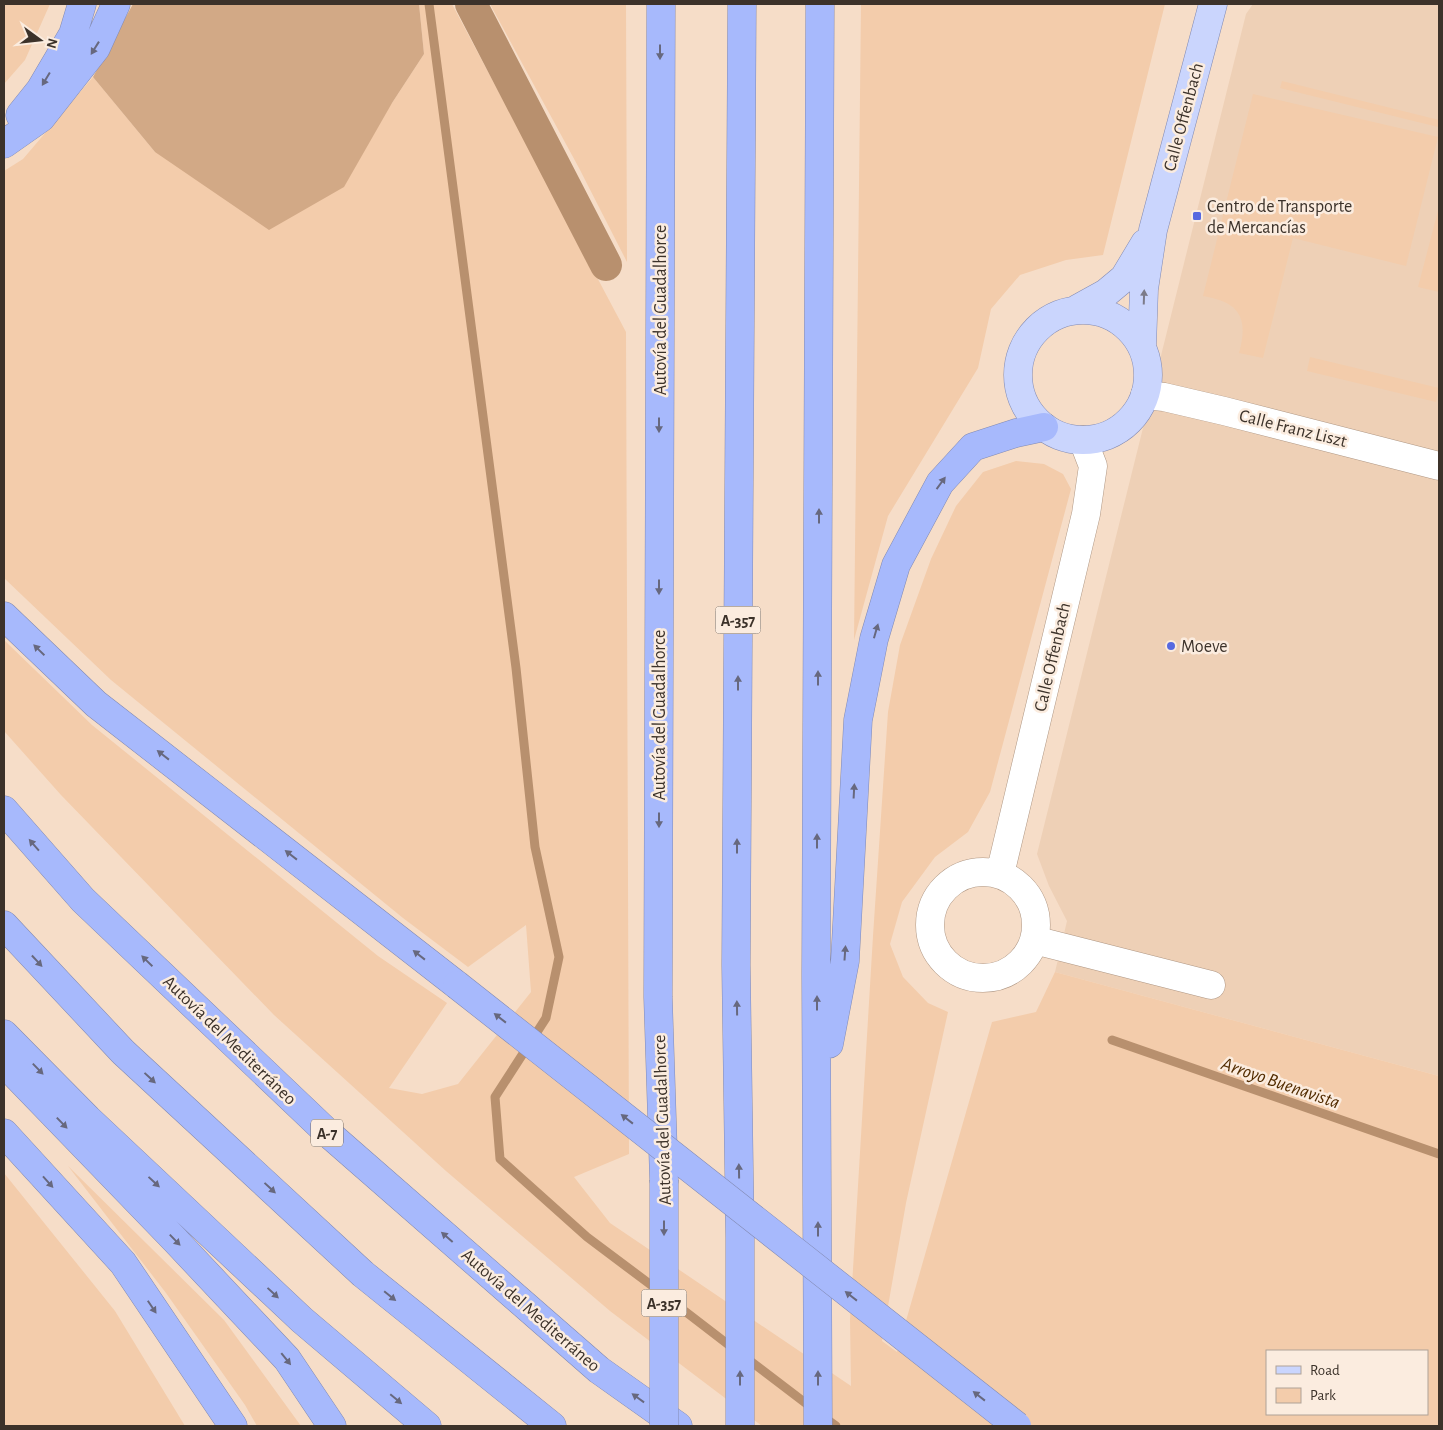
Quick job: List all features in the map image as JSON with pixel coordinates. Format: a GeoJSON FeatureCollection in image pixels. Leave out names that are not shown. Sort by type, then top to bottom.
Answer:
{"type":"FeatureCollection","features":[{"type":"Feature","properties":{"kind":"highway"},"geometry":{"type":"LineString","coordinates":[[4,134],[40,90],[73,34],[82,4]]}},
{"type":"Feature","properties":{"kind":"highway"},"geometry":{"type":"LineString","coordinates":[[4,144],[41,118],[96,48],[116,4]]}},
{"type":"Feature","properties":{"kind":"highway","name":"Autovía del Guadalhorce"},"geometry":{"type":"LineString","coordinates":[[660,4],[658,997],[664,1180],[664,1426]]}},
{"type":"Feature","properties":{"kind":"highway","name":"A-357"},"geometry":{"type":"LineString","coordinates":[[740,1426],[740,1237],[736,955],[742,4]]}},
{"type":"Feature","properties":{"kind":"highway"},"geometry":{"type":"LineString","coordinates":[[818,1426],[820,4]]}},
{"type":"Feature","properties":{"kind":"highway"},"geometry":{"type":"LineString","coordinates":[[817,1104],[845,961],[858,720],[874,639],[896,565],[940,482],[973,447],[1016,433],[1044,427]]}},
{"type":"Feature","properties":{"kind":"highway"},"geometry":{"type":"LineString","coordinates":[[4,616],[96,704],[458,985],[1017,1426]]}},
{"type":"Feature","properties":{"kind":"highway","name":"Autovía del Mediterráneo"},"geometry":{"type":"LineString","coordinates":[[4,810],[83,900],[330,1136],[599,1370],[678,1426]]}},
{"type":"Feature","properties":{"kind":"highway"},"geometry":{"type":"LineString","coordinates":[[4,925],[123,1052],[363,1274],[552,1426]]}},
{"type":"Feature","properties":{"kind":"highway"},"geometry":{"type":"LineString","coordinates":[[4,1034],[88,1120],[302,1320],[427,1426]]}},
{"type":"Feature","properties":{"kind":"highway"},"geometry":{"type":"LineString","coordinates":[[4,1063],[287,1359],[332,1426]]}},
{"type":"Feature","properties":{"kind":"highway"},"geometry":{"type":"LineString","coordinates":[[4,1133],[122,1263],[232,1426]]}},
{"type":"Feature","properties":{"kind":"main road","name":"Calle Offenbach"},"geometry":{"type":"LineString","coordinates":[[1142,346],[1144,289],[1153,230],[1213,4]]}},
{"type":"Feature","properties":{"kind":"main road","name":"Calle Offenbach"},"geometry":{"type":"LineString","coordinates":[[1077,310],[1106,293],[1124,278],[1153,230]]}},
{"type":"Feature","properties":{"kind":"main road"},"geometry":{"type":"LineString","coordinates":[[1077,310],[1096,310],[1115,317],[1131,330],[1142,346],[1147,362],[1148,378],[1145,395],[1136,413],[1121,427],[1102,438],[1083,440],[1062,437],[1044,427],[1029,411],[1020,390],[1018,368],[1024,346],[1037,328],[1055,315],[1077,310]]}},
{"type":"Feature","properties":{"kind":"street","name":"Calle Franz Liszt"},"geometry":{"type":"LineString","coordinates":[[1145,395],[1164,397],[1224,411],[1439,466]]}},
{"type":"Feature","properties":{"kind":"street","name":"Calle Offenbach"},"geometry":{"type":"LineString","coordinates":[[1000,874],[1086,514],[1093,466],[1083,440]]}},
{"type":"Feature","properties":{"kind":"street"},"geometry":{"type":"LineString","coordinates":[[982,872],[1000,874],[1014,882],[1026,893],[1034,907],[1036,924],[1034,940],[1026,956],[1013,968],[998,976],[979,978],[962,974],[947,964],[936,950],[931,933],[931,915],[938,898],[949,884],[964,875],[982,872]]}},
{"type":"Feature","properties":{"kind":"street"},"geometry":{"type":"LineString","coordinates":[[1034,940],[1211,986]]}},
{"type":"Feature","properties":{"kind":"shaded area"},"geometry":{"type":"Polygon","coordinates":[[[133,4],[419,4],[424,54],[392,103],[344,187],[269,230],[155,152],[93,77],[133,4]]]}},
{"type":"Feature","properties":{"kind":"shaded area"},"geometry":{"type":"Polygon","coordinates":[[[1253,4],[1439,4],[1439,1076],[1055,972],[1067,921],[1049,886],[1037,854],[1246,14],[1253,4]]]}},
{"type":"Feature","properties":{"kind":"green space"},"geometry":{"type":"Polygon","coordinates":[[[4,4],[50,4],[25,60],[4,84],[4,4]]]}},
{"type":"Feature","properties":{"kind":"green space"},"geometry":{"type":"Polygon","coordinates":[[[419,4],[452,4],[626,332],[629,1154],[574,1177],[610,1223],[851,1386],[850,1319],[873,936],[888,712],[900,645],[931,559],[956,506],[983,472],[1016,461],[1044,464],[1063,474],[1071,489],[990,792],[968,832],[935,857],[902,902],[890,944],[903,977],[928,1003],[948,1012],[906,1203],[882,1341],[897,1352],[992,1022],[1036,1012],[1055,972],[1439,1076],[1439,1426],[762,1426],[610,1311],[446,1171],[274,1015],[61,795],[4,731],[4,640],[92,725],[378,956],[447,1003],[389,1088],[422,1094],[458,1084],[531,992],[526,925],[468,967],[403,918],[111,680],[4,578],[4,171],[23,159],[93,77],[155,152],[392,103],[424,54],[419,4]]]}},
{"type":"Feature","properties":{"kind":"green space"},"geometry":{"type":"Polygon","coordinates":[[[490,4],[626,4],[627,262],[579,168],[490,4]]]}},
{"type":"Feature","properties":{"kind":"green space"},"geometry":{"type":"Polygon","coordinates":[[[861,4],[1165,4],[1103,255],[1066,260],[1020,275],[991,309],[978,368],[888,516],[854,640],[861,4]]]}},
{"type":"Feature","properties":{"kind":"green space"},"geometry":{"type":"Polygon","coordinates":[[[1282,81],[1439,120],[1438,127],[1280,88],[1282,81]]]}},
{"type":"Feature","properties":{"kind":"green space"},"geometry":{"type":"Polygon","coordinates":[[[1253,94],[1438,137],[1406,266],[1293,238],[1263,358],[1239,353],[1243,330],[1238,313],[1233,307],[1225,302],[1203,296],[1253,94]]]}},
{"type":"Feature","properties":{"kind":"green space"},"geometry":{"type":"Polygon","coordinates":[[[1439,207],[1439,292],[1418,287],[1439,207]]]}},
{"type":"Feature","properties":{"kind":"green space"},"geometry":{"type":"Polygon","coordinates":[[[1310,357],[1439,388],[1436,402],[1307,371],[1310,357]]]}},
{"type":"Feature","properties":{"kind":"green space"},"geometry":{"type":"Polygon","coordinates":[[[68,1166],[224,1320],[301,1426],[257,1426],[245,1405],[166,1293],[68,1166]]]}},
{"type":"Feature","properties":{"kind":"green space"},"geometry":{"type":"Polygon","coordinates":[[[4,1173],[115,1311],[185,1426],[4,1426],[4,1173]]]}},
{"type":"Feature","properties":{"kind":"waterway"},"geometry":{"type":"LineString","coordinates":[[429,4],[516,668],[535,847],[559,957],[546,1018],[495,1097],[500,1159],[587,1237],[659,1291]]}},
{"type":"Feature","properties":{"kind":"waterway"},"geometry":{"type":"LineString","coordinates":[[471,4],[606,265]]}},
{"type":"Feature","properties":{"kind":"waterway","name":"Arroyo Buenavista"},"geometry":{"type":"LineString","coordinates":[[1112,1040],[1439,1154]]}},
{"type":"Feature","properties":{"kind":"waterway"},"geometry":{"type":"LineString","coordinates":[[669,1299],[734,1349]]}},
{"type":"Feature","properties":{"kind":"waterway"},"geometry":{"type":"LineString","coordinates":[[745,1357],[812,1408]]}},
{"type":"Feature","properties":{"kind":"waterway"},"geometry":{"type":"LineString","coordinates":[[822,1416],[836,1426]]}},
{"type":"Feature","properties":{"kind":"place","name":"Centro de Transporte de Mercancías"},"geometry":{"type":"Point","coordinates":[1197,216]}},
{"type":"Feature","properties":{"kind":"place","name":"Moeve"},"geometry":{"type":"Point","coordinates":[1171,646]}}]}
